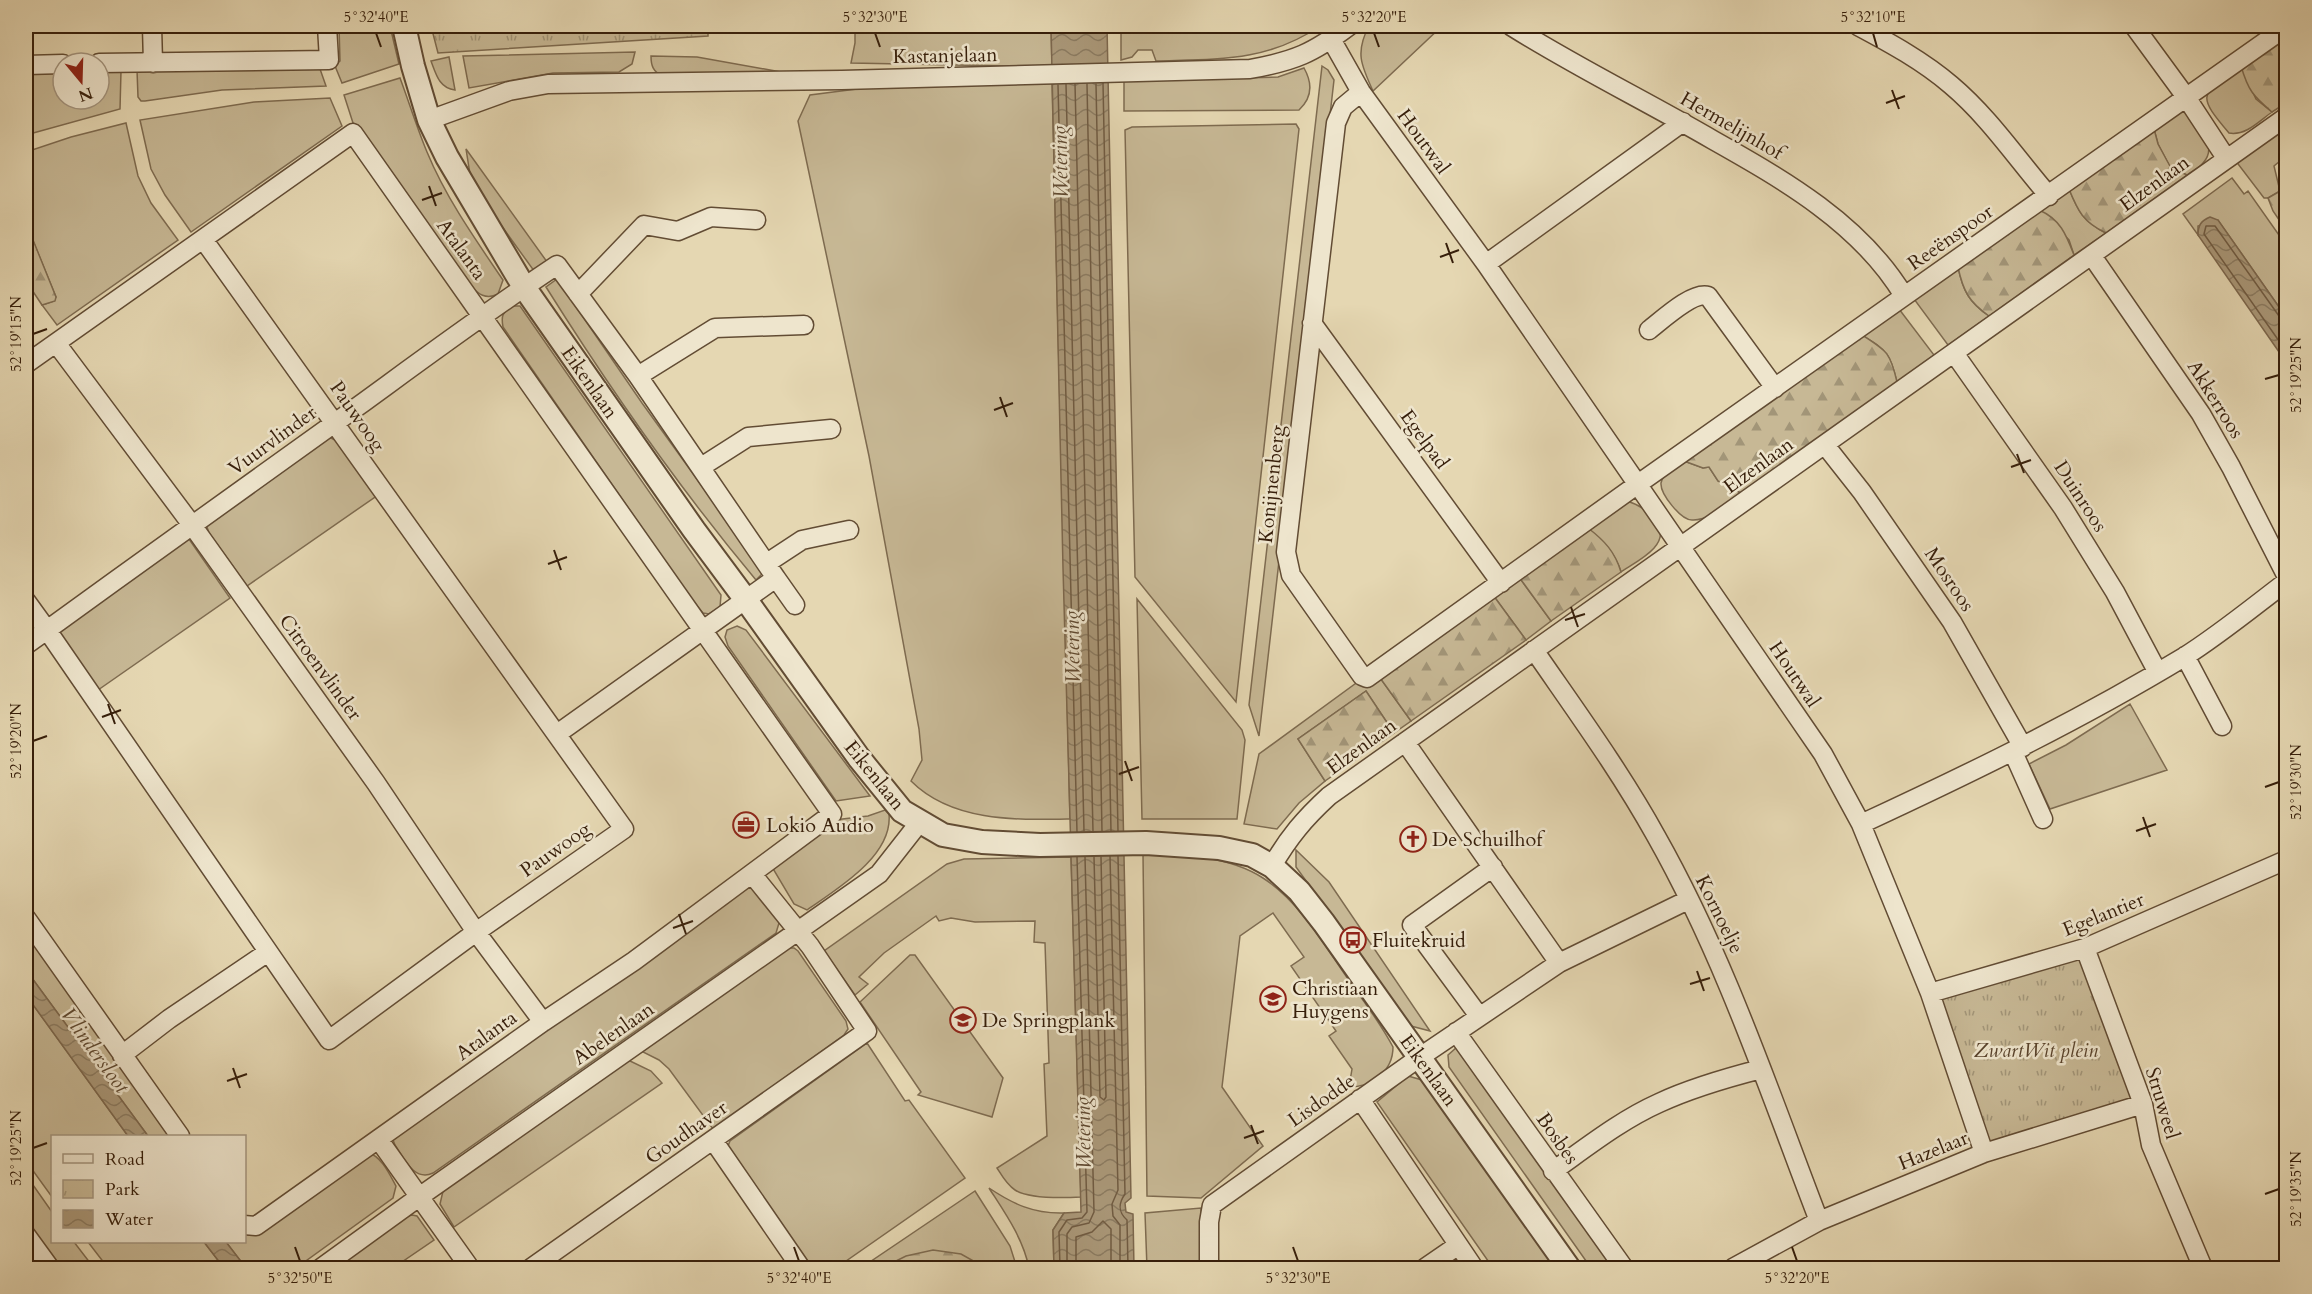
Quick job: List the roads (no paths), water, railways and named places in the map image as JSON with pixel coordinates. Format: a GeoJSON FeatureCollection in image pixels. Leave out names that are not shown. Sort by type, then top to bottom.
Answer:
{"type":"FeatureCollection","features":[{"type":"Feature","properties":{"kind":"street"},"geometry":{"type":"LineString","coordinates":[[152,26],[153,63]]}},
{"type":"Feature","properties":{"kind":"street"},"geometry":{"type":"LineString","coordinates":[[111,63],[329,60],[327,26]]}},
{"type":"Feature","properties":{"kind":"street","name":"Eikenlaan"},"geometry":{"type":"LineString","coordinates":[[404,26],[429,120],[447,158],[524,287],[693,530],[859,758],[902,811],[943,835],[982,842],[1040,845],[1146,843],[1219,849],[1252,855],[1272,866],[1299,891],[1324,923],[1569,1269]]}},
{"type":"Feature","properties":{"kind":"street","name":"Kastanjelaan"},"geometry":{"type":"LineString","coordinates":[[429,120],[509,92],[548,84],[1250,69],[1283,63],[1320,48],[1349,26]]}},
{"type":"Feature","properties":{"kind":"street","name":"Hermelijnhof"},"geometry":{"type":"LineString","coordinates":[[1511,26],[1779,177],[1857,236],[1892,275],[1904,296]]}},
{"type":"Feature","properties":{"kind":"street"},"geometry":{"type":"LineString","coordinates":[[1858,26],[1902,50],[1952,85],[1994,129],[2049,196]]}},
{"type":"Feature","properties":{"kind":"street"},"geometry":{"type":"LineString","coordinates":[[2134,26],[2186,97],[2226,158]]}},
{"type":"Feature","properties":{"kind":"street","name":"Reeënspoor"},"geometry":{"type":"LineString","coordinates":[[1638,484],[2286,27]]}},
{"type":"Feature","properties":{"kind":"street","name":"Houtwal"},"geometry":{"type":"LineString","coordinates":[[1331,39],[1360,92],[1486,264],[1823,754],[1861,824],[1930,993],[1984,1153]]}},
{"type":"Feature","properties":{"kind":"street"},"geometry":{"type":"LineString","coordinates":[[26,65],[51,64]]}},
{"type":"Feature","properties":{"kind":"street","name":"Konijnenberg"},"geometry":{"type":"LineString","coordinates":[[1360,92],[1342,107],[1336,123],[1286,552],[1291,575],[1362,676],[1367,678],[1373,675],[1638,484]]}},
{"type":"Feature","properties":{"kind":"street","name":"Elzenlaan"},"geometry":{"type":"LineString","coordinates":[[1272,866],[1287,840],[1304,818],[1329,796],[2286,117]]}},
{"type":"Feature","properties":{"kind":"street"},"geometry":{"type":"LineString","coordinates":[[1486,264],[1683,122]]}},
{"type":"Feature","properties":{"kind":"street","name":"Atalanta"},"geometry":{"type":"LineString","coordinates":[[26,364],[353,134],[832,814],[634,961],[543,1022],[256,1226],[246,1226]]}},
{"type":"Feature","properties":{"kind":"street"},"geometry":{"type":"LineString","coordinates":[[756,220],[711,217],[678,231],[644,225],[578,294],[701,466],[795,605]]}},
{"type":"Feature","properties":{"kind":"street","name":"Pauwoog"},"geometry":{"type":"LineString","coordinates":[[47,630],[329,1040],[476,932],[624,829],[203,239]]}},
{"type":"Feature","properties":{"kind":"street","name":"Akkerroos"},"geometry":{"type":"LineString","coordinates":[[2092,256],[2201,414],[2286,574]]}},
{"type":"Feature","properties":{"kind":"street","name":"Vuurvlinder"},"geometry":{"type":"LineString","coordinates":[[47,630],[557,265],[578,294]]}},
{"type":"Feature","properties":{"kind":"street"},"geometry":{"type":"LineString","coordinates":[[1649,330],[1691,299],[1708,296],[1775,388]]}},
{"type":"Feature","properties":{"kind":"street","name":"Egelpad"},"geometry":{"type":"LineString","coordinates":[[1312,322],[1501,583]]}},
{"type":"Feature","properties":{"kind":"street"},"geometry":{"type":"LineString","coordinates":[[638,376],[715,328],[804,325]]}},
{"type":"Feature","properties":{"kind":"street","name":"Citroenvlinder"},"geometry":{"type":"LineString","coordinates":[[56,343],[192,525],[376,783],[476,932],[543,1022]]}},
{"type":"Feature","properties":{"kind":"street","name":"Duinroos"},"geometry":{"type":"LineString","coordinates":[[1954,354],[2063,508],[2115,592],[2157,671]]}},
{"type":"Feature","properties":{"kind":"street"},"geometry":{"type":"LineString","coordinates":[[701,466],[748,437],[831,429]]}},
{"type":"Feature","properties":{"kind":"street","name":"Mosroos"},"geometry":{"type":"LineString","coordinates":[[1825,445],[1862,492],[1952,622],[2018,749],[2043,819]]}},
{"type":"Feature","properties":{"kind":"street"},"geometry":{"type":"LineString","coordinates":[[557,734],[746,600],[802,540],[849,530]]}},
{"type":"Feature","properties":{"kind":"street"},"geometry":{"type":"LineString","coordinates":[[1861,824],[2018,749],[2185,656],[2286,582]]}},
{"type":"Feature","properties":{"kind":"street"},"geometry":{"type":"LineString","coordinates":[[26,601],[47,630],[26,645]]}},
{"type":"Feature","properties":{"kind":"street","name":"Kornoelje"},"geometry":{"type":"LineString","coordinates":[[1534,650],[1619,774],[1657,837],[1732,990],[1819,1221]]}},
{"type":"Feature","properties":{"kind":"street"},"geometry":{"type":"LineString","coordinates":[[2185,656],[2222,726]]}},
{"type":"Feature","properties":{"kind":"street"},"geometry":{"type":"LineString","coordinates":[[1405,742],[1559,963]]}},
{"type":"Feature","properties":{"kind":"street","name":"Abelenlaan"},"geometry":{"type":"LineString","coordinates":[[321,1269],[419,1197],[879,874],[919,823]]}},
{"type":"Feature","properties":{"kind":"street","name":"Egelantier"},"geometry":{"type":"LineString","coordinates":[[1930,993],[2085,948],[2286,860]]}},
{"type":"Feature","properties":{"kind":"street"},"geometry":{"type":"LineString","coordinates":[[1479,1016],[1412,925],[1493,867]]}},
{"type":"Feature","properties":{"kind":"street"},"geometry":{"type":"LineString","coordinates":[[752,873],[797,931]]}},
{"type":"Feature","properties":{"kind":"street","name":"Lisdodde"},"geometry":{"type":"LineString","coordinates":[[1209,1269],[1209,1222],[1212,1204],[1479,1016],[1559,963],[1688,900]]}},
{"type":"Feature","properties":{"kind":"street"},"geometry":{"type":"LineString","coordinates":[[26,918],[179,1135]]}},
{"type":"Feature","properties":{"kind":"street","name":"Goudhaver"},"geometry":{"type":"LineString","coordinates":[[531,1269],[867,1031],[810,946],[797,931]]}},
{"type":"Feature","properties":{"kind":"street","name":"Struweel"},"geometry":{"type":"LineString","coordinates":[[2085,948],[2143,1104],[2151,1145],[2203,1269]]}},
{"type":"Feature","properties":{"kind":"street"},"geometry":{"type":"LineString","coordinates":[[122,1055],[168,1019],[268,952]]}},
{"type":"Feature","properties":{"kind":"street","name":"Bosbes"},"geometry":{"type":"LineString","coordinates":[[1456,1032],[1624,1269]]}},
{"type":"Feature","properties":{"kind":"street"},"geometry":{"type":"LineString","coordinates":[[1553,1171],[1604,1134],[1658,1103],[1715,1082],[1761,1069]]}},
{"type":"Feature","properties":{"kind":"street"},"geometry":{"type":"LineString","coordinates":[[1360,1099],[1474,1269]]}},
{"type":"Feature","properties":{"kind":"street","name":"Hazelaar"},"geometry":{"type":"LineString","coordinates":[[1733,1269],[1751,1264],[1819,1221],[1984,1153],[2143,1104]]}},
{"type":"Feature","properties":{"kind":"street"},"geometry":{"type":"LineString","coordinates":[[379,1140],[470,1269]]}},
{"type":"Feature","properties":{"kind":"street"},"geometry":{"type":"LineString","coordinates":[[713,1140],[801,1269]]}},
{"type":"Feature","properties":{"kind":"street"},"geometry":{"type":"LineString","coordinates":[[26,1235],[50,1269]]}},
{"type":"Feature","properties":{"kind":"street"},"geometry":{"type":"LineString","coordinates":[[1425,1269],[1457,1246]]}},
{"type":"Feature","properties":{"kind":"water","name":"Wetering"},"geometry":{"type":"Polygon","coordinates":[[[1051,26],[1107,26],[1131,1198],[1125,1203],[1126,1212],[1133,1214],[1134,1268],[1054,1268],[1053,1230],[1064,1213],[1081,1212],[1051,26]]]}},
{"type":"Feature","properties":{"kind":"water"},"geometry":{"type":"Polygon","coordinates":[[[2210,217],[2218,220],[2286,317],[2286,362],[2198,235],[2201,224],[2210,217]]]}},
{"type":"Feature","properties":{"kind":"water"},"geometry":{"type":"Polygon","coordinates":[[[26,970],[147,1135],[127,1135],[26,995],[26,970]]]}},
{"type":"Feature","properties":{"kind":"water"},"geometry":{"type":"Polygon","coordinates":[[[205,1243],[227,1243],[246,1268],[224,1268],[205,1243]]]}},
{"type":"Feature","properties":{"kind":"place","name":"Lokio Audio"},"geometry":{"type":"Point","coordinates":[746,825]}},
{"type":"Feature","properties":{"kind":"place","name":"De Schuilhof"},"geometry":{"type":"Point","coordinates":[1413,839]}},
{"type":"Feature","properties":{"kind":"place","name":"Fluitekruid"},"geometry":{"type":"Point","coordinates":[1353,940]}},
{"type":"Feature","properties":{"kind":"place","name":"Christiaan Huygens"},"geometry":{"type":"Point","coordinates":[1273,999]}},
{"type":"Feature","properties":{"kind":"place","name":"De Springplank"},"geometry":{"type":"Point","coordinates":[963,1020]}},
{"type":"Feature","properties":{"kind":"water label","name":"Vlindersloot"},"geometry":{"type":"Point","coordinates":[95,1050]}},
{"type":"Feature","properties":{"kind":"park label","name":"ZwartWit plein"},"geometry":{"type":"Point","coordinates":[2036,1050]}}]}
